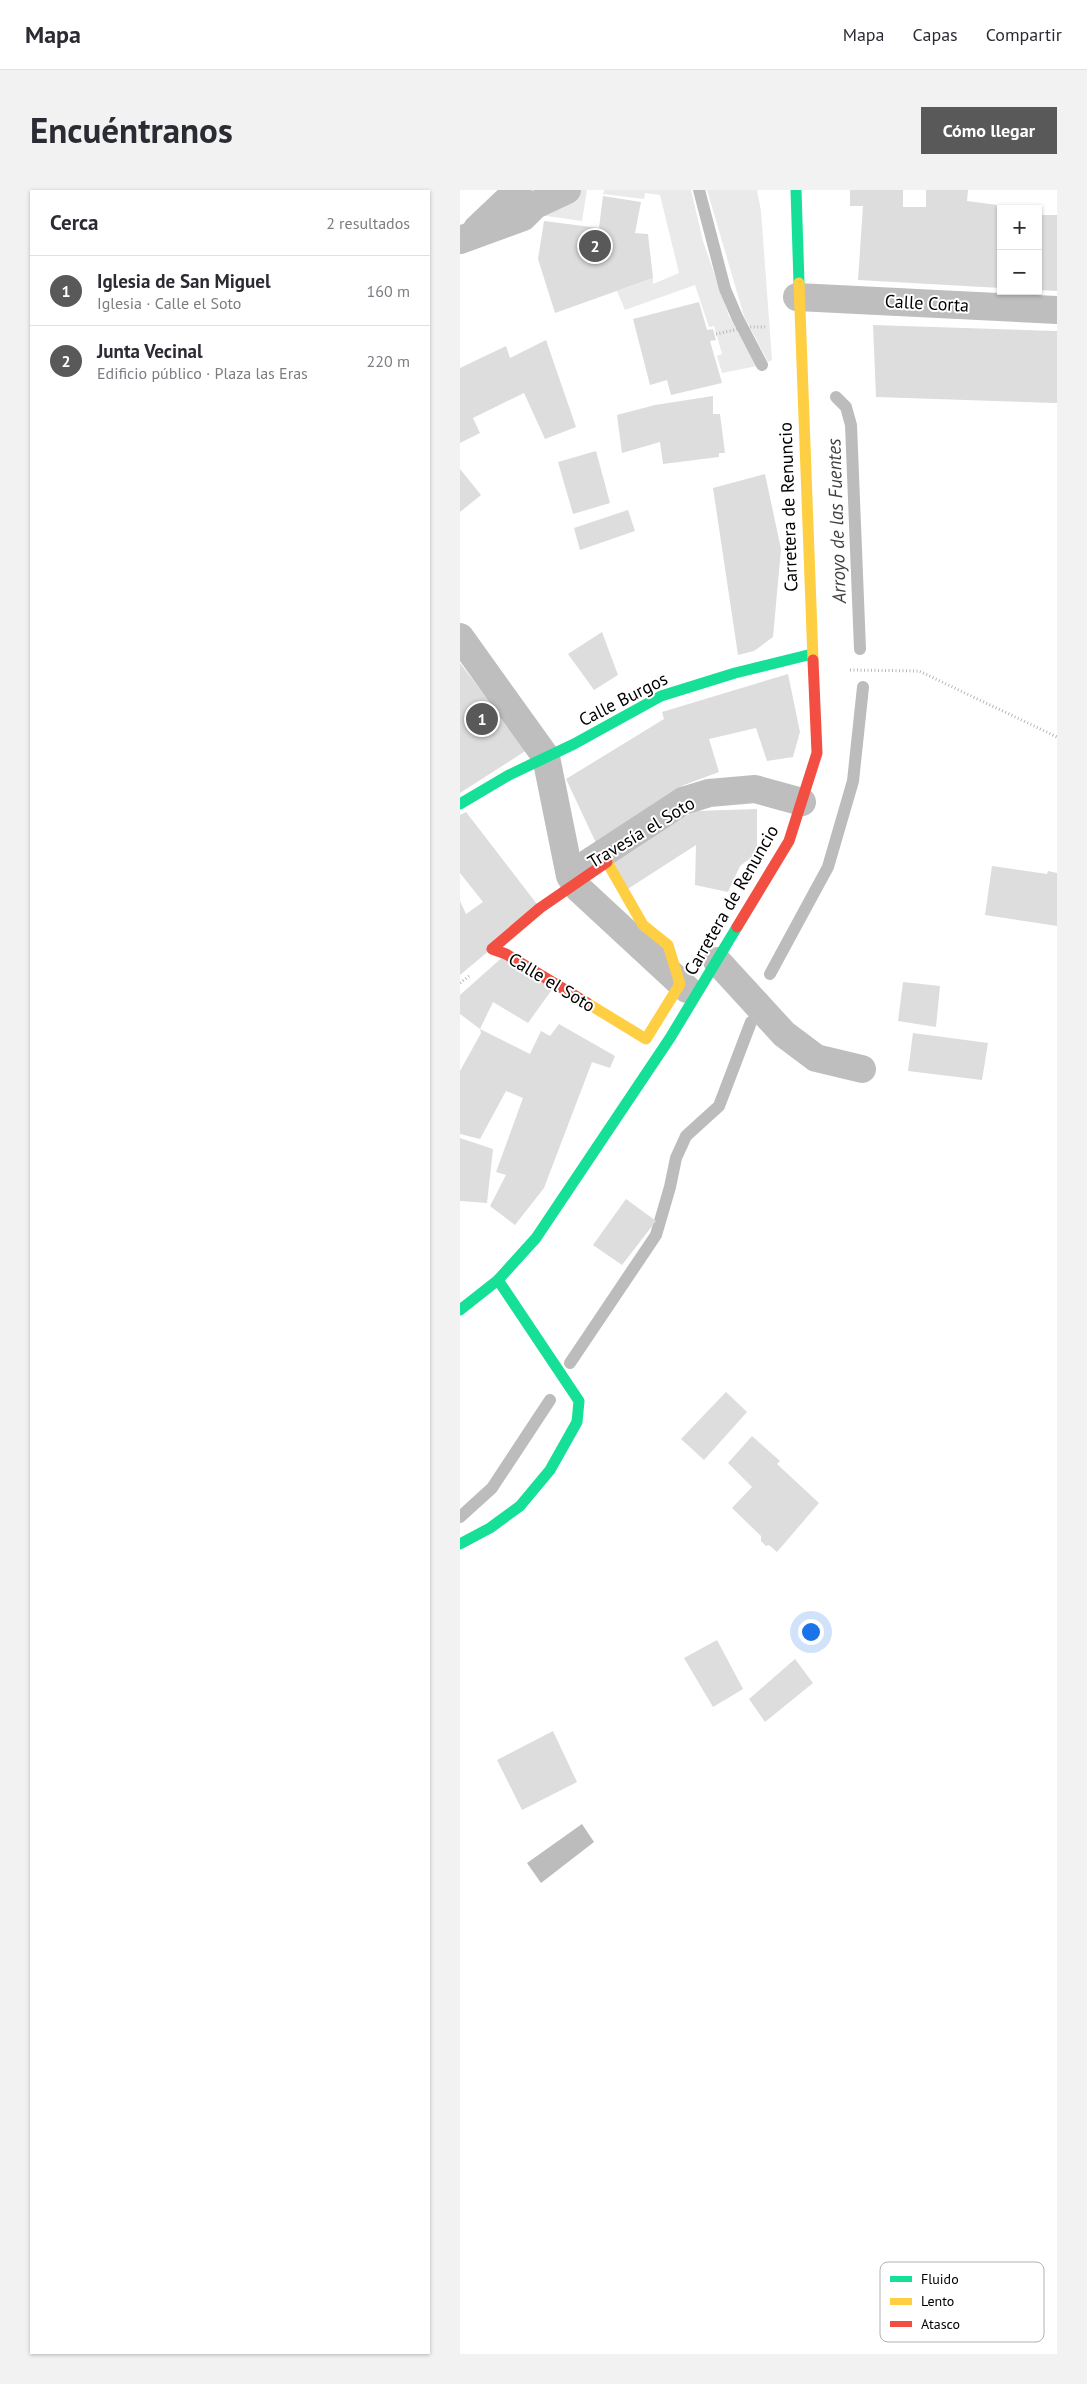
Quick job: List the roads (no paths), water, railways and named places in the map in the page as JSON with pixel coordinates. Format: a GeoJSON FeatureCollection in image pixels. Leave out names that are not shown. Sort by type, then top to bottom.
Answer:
{"type":"FeatureCollection","features":[{"type":"Feature","properties":{"kind":"street"},"geometry":{"type":"LineString","coordinates":[[462,243],[518,190]]}},
{"type":"Feature","properties":{"kind":"street"},"geometry":{"type":"LineString","coordinates":[[462,243],[523,217],[535,205],[567,190]]}},
{"type":"Feature","properties":{"kind":"street","name":"Carretera de Renuncio"},"geometry":{"type":"LineString","coordinates":[[463,1304],[498,1280],[536,1238],[688,990],[717,961],[789,841],[817,752],[798,297],[796,190]]}},
{"type":"Feature","properties":{"kind":"street","name":"Calle Corta"},"geometry":{"type":"LineString","coordinates":[[798,297],[1057,310]]}},
{"type":"Feature","properties":{"kind":"street"},"geometry":{"type":"LineString","coordinates":[[460,637],[546,757],[572,879],[688,990]]}},
{"type":"Feature","properties":{"kind":"street","name":"Calle Burgos"},"geometry":{"type":"LineString","coordinates":[[460,804],[509,775],[661,696],[735,673],[812,654]]}},
{"type":"Feature","properties":{"kind":"street","name":"Travesía el Soto"},"geometry":{"type":"LineString","coordinates":[[572,879],[683,802],[709,793],[755,790],[802,802]]}},
{"type":"Feature","properties":{"kind":"street","name":"Calle el Soto"},"geometry":{"type":"LineString","coordinates":[[607,862],[644,925],[668,945],[688,990],[646,1038],[506,954],[492,949],[572,879],[607,862]]}},
{"type":"Feature","properties":{"kind":"street"},"geometry":{"type":"LineString","coordinates":[[717,961],[784,1034],[816,1058],[862,1069]]}},
{"type":"Feature","properties":{"kind":"street"},"geometry":{"type":"LineString","coordinates":[[460,1544],[490,1528],[520,1506],[550,1470],[577,1422],[579,1402],[498,1280]]}},
{"type":"Feature","properties":{"kind":"waterway","name":"Arroyo de las Fuentes"},"geometry":{"type":"LineString","coordinates":[[699,190],[725,289],[762,365]]}},
{"type":"Feature","properties":{"kind":"waterway","name":"Arroyo de las Fuentes"},"geometry":{"type":"LineString","coordinates":[[836,397],[846,407],[851,425],[860,649]]}},
{"type":"Feature","properties":{"kind":"waterway","name":"Arroyo de las Fuentes"},"geometry":{"type":"LineString","coordinates":[[770,974],[828,867],[853,781],[863,687]]}},
{"type":"Feature","properties":{"kind":"waterway","name":"Arroyo de las Fuentes"},"geometry":{"type":"LineString","coordinates":[[570,1363],[656,1235],[676,1158],[686,1136],[719,1106],[751,1022]]}},
{"type":"Feature","properties":{"kind":"waterway","name":"Arroyo de las Fuentes"},"geometry":{"type":"LineString","coordinates":[[460,1517],[492,1488],[550,1400]]}},
{"type":"Feature","properties":{"kind":"place","name":"Junta Vecinal"},"geometry":{"type":"Point","coordinates":[595,246]}},
{"type":"Feature","properties":{"kind":"place","name":"Iglesia de San Miguel"},"geometry":{"type":"Point","coordinates":[482,719]}}]}
